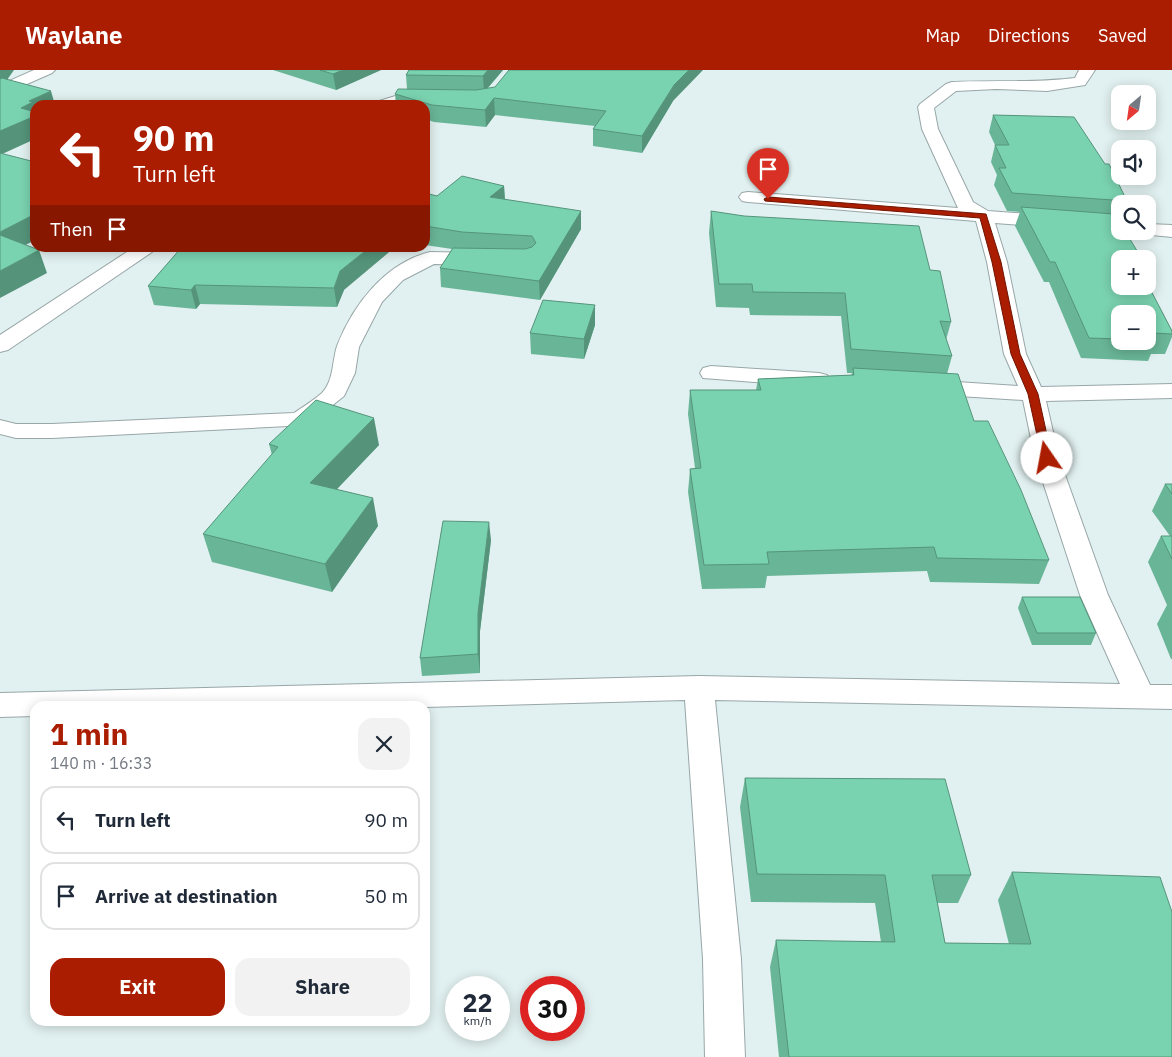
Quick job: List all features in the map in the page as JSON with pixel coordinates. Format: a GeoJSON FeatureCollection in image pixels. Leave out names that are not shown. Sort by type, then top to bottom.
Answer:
{"type":"FeatureCollection","features":[{"type":"Feature","properties":{"kind":"street"},"geometry":{"type":"LineString","coordinates":[[0,91],[47,70]]}},
{"type":"Feature","properties":{"kind":"street"},"geometry":{"type":"LineString","coordinates":[[1087,70],[1080,82],[1047,86],[996,84],[952,87],[926,107],[930,129],[965,205],[984,216],[997,262],[1015,354],[1033,394],[1047,458],[1094,595],[1140,695]]}},
{"type":"Feature","properties":{"kind":"street"},"geometry":{"type":"LineString","coordinates":[[398,100],[405,98],[450,100]]}},
{"type":"Feature","properties":{"kind":"street"},"geometry":{"type":"LineString","coordinates":[[748,198],[1111,226]]}},
{"type":"Feature","properties":{"kind":"street"},"geometry":{"type":"LineString","coordinates":[[1156,230],[1172,231]]}},
{"type":"Feature","properties":{"kind":"street"},"geometry":{"type":"LineString","coordinates":[[0,345],[140,252]]}},
{"type":"Feature","properties":{"kind":"street"},"geometry":{"type":"LineString","coordinates":[[0,427],[16,431],[52,431],[300,420],[332,396],[344,372],[348,347],[373,299],[396,276],[430,258],[508,260]]}},
{"type":"Feature","properties":{"kind":"street"},"geometry":{"type":"LineString","coordinates":[[711,373],[838,381]]}},
{"type":"Feature","properties":{"kind":"street"},"geometry":{"type":"LineString","coordinates":[[906,386],[1033,394],[1172,391]]}},
{"type":"Feature","properties":{"kind":"street"},"geometry":{"type":"LineString","coordinates":[[699,688],[722,959],[725,1057]]}},
{"type":"Feature","properties":{"kind":"street"},"geometry":{"type":"LineString","coordinates":[[164,701],[699,688],[1172,697]]}},
{"type":"Feature","properties":{"kind":"street"},"geometry":{"type":"LineString","coordinates":[[0,705],[30,704]]}},
{"type":"Feature","properties":{"kind":"building"},"geometry":{"type":"Polygon","coordinates":[[[320,70],[343,70],[333,74],[320,70]]]}},
{"type":"Feature","properties":{"kind":"building"},"geometry":{"type":"Polygon","coordinates":[[[409,70],[488,70],[483,76],[406,75],[409,70]]]}},
{"type":"Feature","properties":{"kind":"building"},"geometry":{"type":"Polygon","coordinates":[[[509,70],[689,70],[674,85],[642,136],[593,129],[606,111],[494,98],[485,110],[432,105],[430,104],[430,100],[415,100],[395,94],[398,89],[476,90],[495,87],[509,70]]]}},
{"type":"Feature","properties":{"kind":"building"},"geometry":{"type":"Polygon","coordinates":[[[0,79],[51,91],[30,100],[30,104],[21,108],[30,111],[30,118],[0,131],[0,79]]]}},
{"type":"Feature","properties":{"kind":"building"},"geometry":{"type":"Polygon","coordinates":[[[993,115],[1074,117],[1105,164],[1109,164],[1111,168],[1111,185],[1119,185],[1124,195],[1111,195],[1111,200],[1012,193],[999,168],[1006,168],[995,145],[1009,145],[993,115]]]}},
{"type":"Feature","properties":{"kind":"building"},"geometry":{"type":"Polygon","coordinates":[[[0,153],[30,161],[30,217],[0,232],[0,153]]]}},
{"type":"Feature","properties":{"kind":"building"},"geometry":{"type":"Polygon","coordinates":[[[462,176],[504,186],[490,197],[581,211],[539,281],[440,268],[453,248],[525,249],[532,247],[536,243],[532,236],[462,232],[430,227],[430,194],[437,196],[462,176]]]}},
{"type":"Feature","properties":{"kind":"building"},"geometry":{"type":"Polygon","coordinates":[[[1021,207],[1111,214],[1111,240],[1130,240],[1137,250],[1111,250],[1111,295],[1153,295],[1172,334],[1156,333],[1156,305],[1111,305],[1111,339],[1089,338],[1055,262],[1050,262],[1021,207]]]}},
{"type":"Feature","properties":{"kind":"building"},"geometry":{"type":"Polygon","coordinates":[[[711,211],[744,216],[919,226],[930,270],[940,271],[951,322],[940,321],[952,356],[851,349],[845,293],[753,292],[752,284],[719,284],[711,211]]]}},
{"type":"Feature","properties":{"kind":"building"},"geometry":{"type":"Polygon","coordinates":[[[0,235],[30,247],[30,252],[35,252],[0,271],[0,235]]]}},
{"type":"Feature","properties":{"kind":"building"},"geometry":{"type":"Polygon","coordinates":[[[178,252],[364,252],[340,271],[334,288],[195,285],[191,290],[148,286],[178,252]]]}},
{"type":"Feature","properties":{"kind":"building"},"geometry":{"type":"Polygon","coordinates":[[[543,300],[595,305],[584,339],[530,333],[543,300]]]}},
{"type":"Feature","properties":{"kind":"building"},"geometry":{"type":"Polygon","coordinates":[[[853,368],[958,374],[974,421],[988,421],[1021,490],[1049,560],[937,558],[934,547],[767,552],[769,564],[704,565],[690,469],[701,468],[690,390],[761,390],[758,379],[854,375],[853,368]]]}},
{"type":"Feature","properties":{"kind":"building"},"geometry":{"type":"Polygon","coordinates":[[[316,400],[374,418],[310,483],[373,498],[325,564],[203,534],[278,447],[269,444],[316,400]]]}},
{"type":"Feature","properties":{"kind":"building"},"geometry":{"type":"Polygon","coordinates":[[[1165,484],[1172,484],[1172,494],[1165,484]]]}},
{"type":"Feature","properties":{"kind":"building"},"geometry":{"type":"Polygon","coordinates":[[[443,521],[489,522],[478,613],[478,654],[420,658],[443,521]]]}},
{"type":"Feature","properties":{"kind":"building"},"geometry":{"type":"Polygon","coordinates":[[[1161,536],[1172,536],[1172,559],[1161,536]]]}},
{"type":"Feature","properties":{"kind":"building"},"geometry":{"type":"Polygon","coordinates":[[[1022,597],[1080,597],[1096,633],[1037,633],[1022,597]]]}},
{"type":"Feature","properties":{"kind":"building"},"geometry":{"type":"Polygon","coordinates":[[[745,778],[945,779],[971,875],[932,875],[945,943],[1031,944],[1012,872],[1160,877],[1172,912],[1172,1057],[789,1057],[776,940],[895,942],[885,875],[757,874],[745,778]]]}},
{"type":"Feature","properties":{"kind":"route"},"geometry":{"type":"LineString","coordinates":[[768,199],[984,216],[997,262],[1015,354],[1033,394],[1047,458]]}}]}
